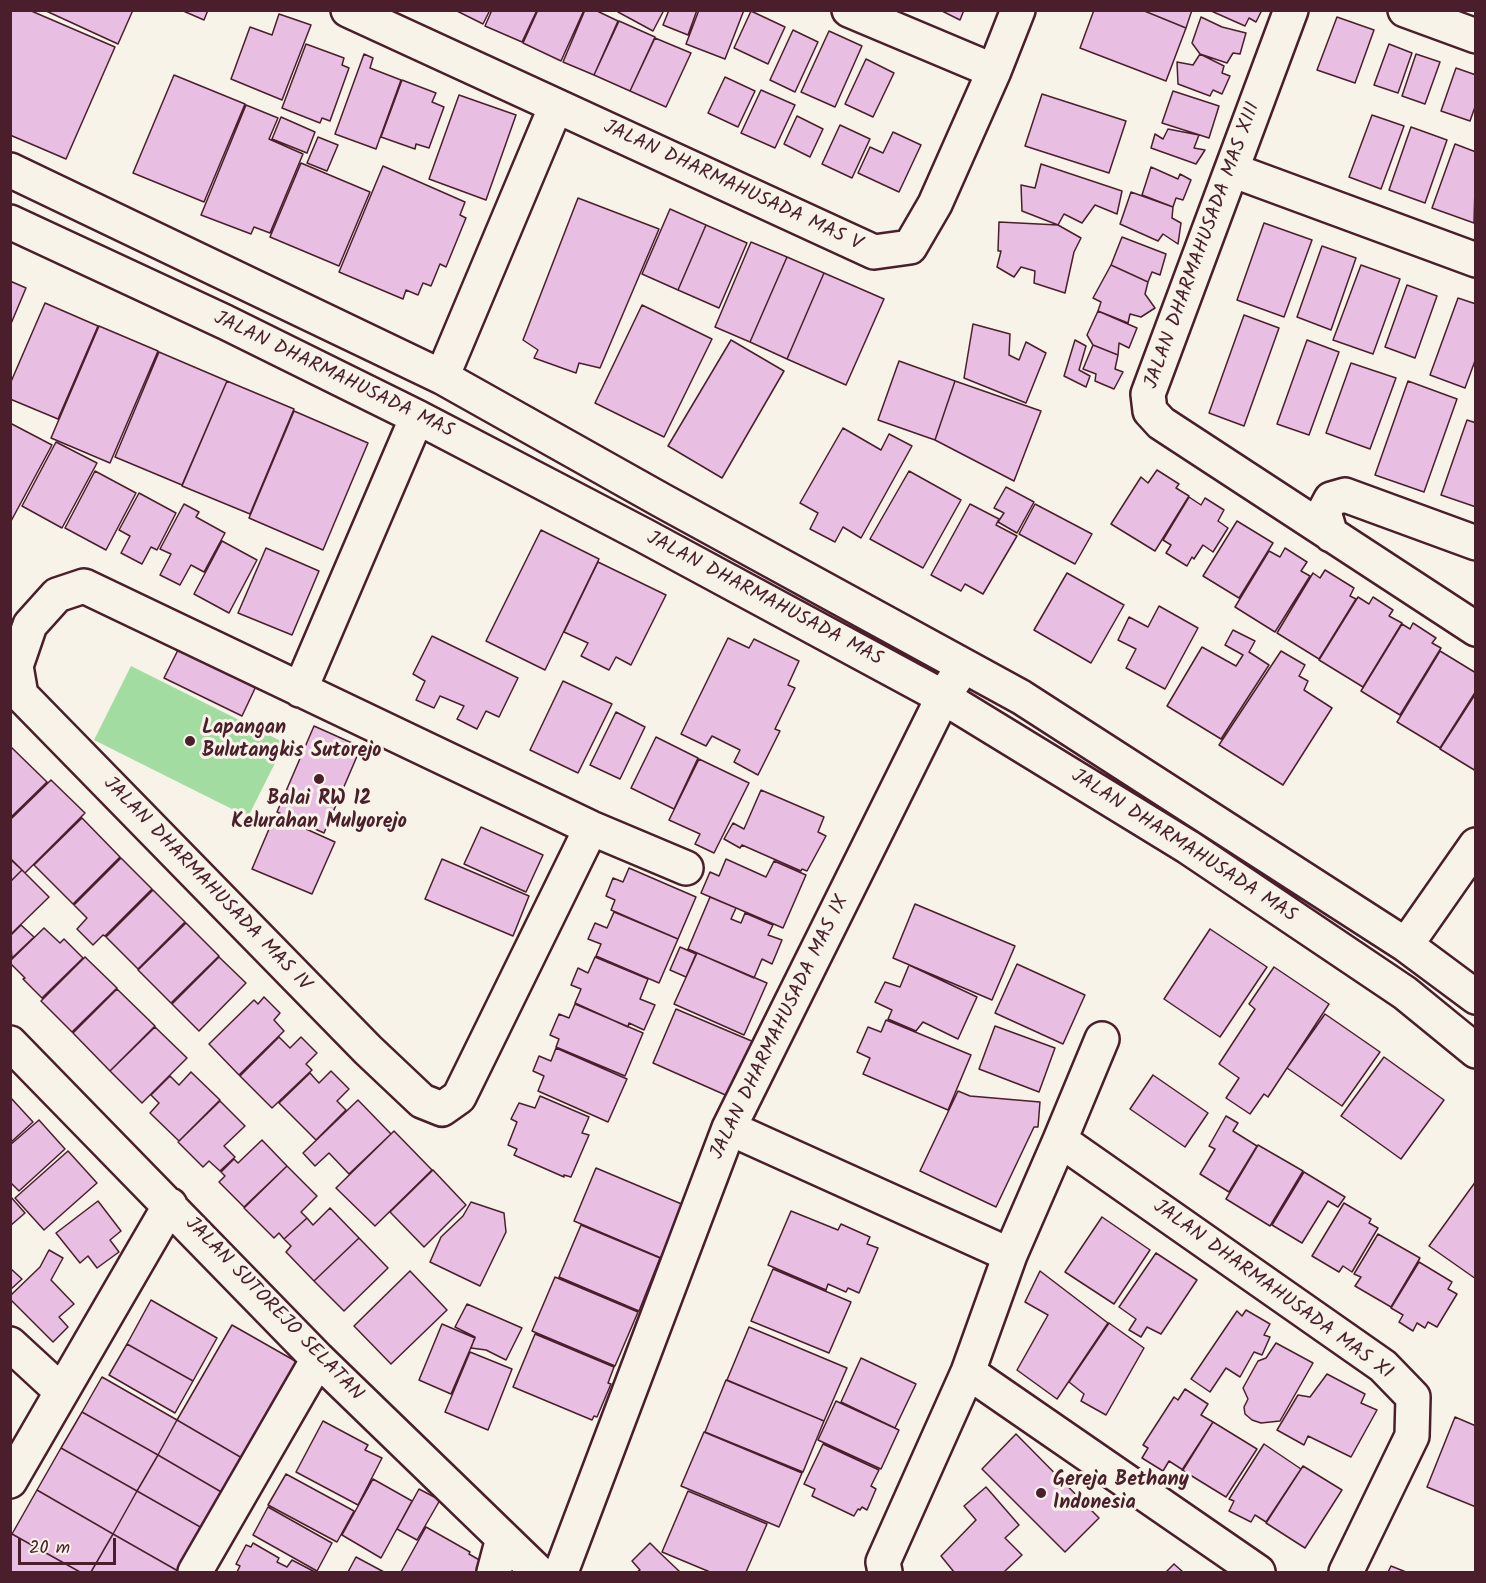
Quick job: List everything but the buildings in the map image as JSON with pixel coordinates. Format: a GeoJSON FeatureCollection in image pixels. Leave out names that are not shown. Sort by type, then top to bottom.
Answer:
{"type":"FeatureCollection","features":[{"type":"Feature","properties":{"kind":"street","name":"JALAN DHARMAHUSADA MAS V"},"geometry":{"type":"LineString","coordinates":[[348,10],[874,252],[910,247],[935,204],[994,71]]}},
{"type":"Feature","properties":{"kind":"street"},"geometry":{"type":"LineString","coordinates":[[849,10],[994,71],[1018,10]]}},
{"type":"Feature","properties":{"kind":"street","name":"JALAN DHARMAHUSADA MAS XIII"},"geometry":{"type":"LineString","coordinates":[[1291,10],[1148,394],[1150,411],[1161,423],[1476,630]]}},
{"type":"Feature","properties":{"kind":"street"},"geometry":{"type":"LineString","coordinates":[[1405,10],[1476,36]]}},
{"type":"Feature","properties":{"kind":"street"},"geometry":{"type":"LineString","coordinates":[[442,377],[556,106]]}},
{"type":"Feature","properties":{"kind":"street","name":"JALAN DHARMAHUSADA MAS"},"geometry":{"type":"LineString","coordinates":[[10,170],[442,377],[1021,697],[1406,945],[1476,997]]}},
{"type":"Feature","properties":{"kind":"street"},"geometry":{"type":"LineString","coordinates":[[1232,170],[1476,260]]}},
{"type":"Feature","properties":{"kind":"street","name":"JALAN DHARMAHUSADA MAS"},"geometry":{"type":"LineString","coordinates":[[10,222],[225,322],[417,417],[643,535],[944,697],[1188,847],[1405,993],[1476,1052]]}},
{"type":"Feature","properties":{"kind":"street"},"geometry":{"type":"LineString","coordinates":[[300,690],[417,417]]}},
{"type":"Feature","properties":{"kind":"street"},"geometry":{"type":"LineString","coordinates":[[1331,535],[1324,512],[1331,499],[1345,495],[1476,543]]}},
{"type":"Feature","properties":{"kind":"street","name":"JALAN DHARMAHUSADA MAS IV"},"geometry":{"type":"LineString","coordinates":[[591,828],[459,1097],[442,1109],[422,1101],[368,1050],[21,695],[16,666],[30,625],[57,595],[84,586],[591,828],[686,868]]}},
{"type":"Feature","properties":{"kind":"street","name":"JALAN DHARMAHUSADA MAS IX"},"geometry":{"type":"LineString","coordinates":[[561,1572],[729,1128],[944,697],[963,665]]}},
{"type":"Feature","properties":{"kind":"street"},"geometry":{"type":"LineString","coordinates":[[1406,945],[1476,845]]}},
{"type":"Feature","properties":{"kind":"street"},"geometry":{"type":"LineString","coordinates":[[885,1572],[883,1562],[968,1372],[1010,1254],[1102,1039]]}},
{"type":"Feature","properties":{"kind":"street","name":"JALAN SUTOREJO SELATAN"},"geometry":{"type":"LineString","coordinates":[[10,1043],[318,1359],[538,1572]]}},
{"type":"Feature","properties":{"kind":"street"},"geometry":{"type":"LineString","coordinates":[[729,1128],[1010,1254]]}},
{"type":"Feature","properties":{"kind":"street","name":"JALAN DHARMAHUSADA MAS XI"},"geometry":{"type":"LineString","coordinates":[[1060,1140],[1383,1366],[1413,1396],[1412,1436],[1346,1572]]}},
{"type":"Feature","properties":{"kind":"street"},"geometry":{"type":"LineString","coordinates":[[10,1481],[170,1205]]}},
{"type":"Feature","properties":{"kind":"street"},"geometry":{"type":"LineString","coordinates":[[10,1344],[62,1391]]}},
{"type":"Feature","properties":{"kind":"street"},"geometry":{"type":"LineString","coordinates":[[195,1572],[318,1359]]}},
{"type":"Feature","properties":{"kind":"street"},"geometry":{"type":"LineString","coordinates":[[968,1372],[1258,1572]]}},
{"type":"Feature","properties":{"kind":"street"},"geometry":{"type":"LineString","coordinates":[[494,1572],[502,1538]]}},
{"type":"Feature","properties":{"kind":"green space","name":"Lapangan Bulutangkis Sutorejo"},"geometry":{"type":"Polygon","coordinates":[[[131,666],[285,743],[248,817],[94,740],[131,666]]]}},
{"type":"Feature","properties":{"kind":"place","name":"Lapangan Bulutangkis Sutorejo"},"geometry":{"type":"Point","coordinates":[190,741]}},
{"type":"Feature","properties":{"kind":"place","name":"Balai RW 12 Kelurahan Mulyorejo"},"geometry":{"type":"Point","coordinates":[319,779]}},
{"type":"Feature","properties":{"kind":"place","name":"Gereja Bethany Indonesia"},"geometry":{"type":"Point","coordinates":[1041,1493]}}]}
